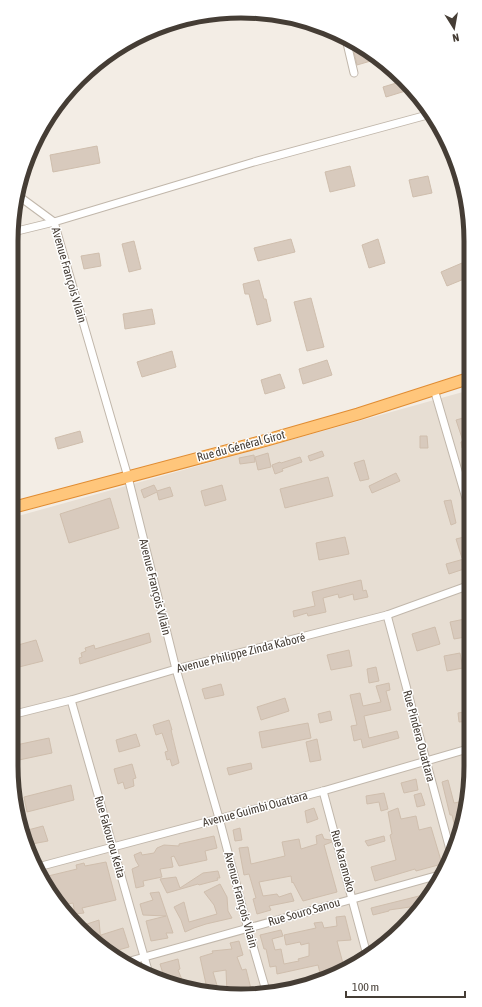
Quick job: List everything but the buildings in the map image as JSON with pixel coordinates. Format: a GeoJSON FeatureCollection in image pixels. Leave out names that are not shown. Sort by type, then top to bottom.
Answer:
{"type":"FeatureCollection","features":[{"type":"Feature","properties":{"kind":"highway","name":"Rue du Général Girot"},"geometry":{"type":"LineString","coordinates":[[18,506],[267,440],[358,414],[464,380]]}},
{"type":"Feature","properties":{"kind":"street"},"geometry":{"type":"LineString","coordinates":[[348,46],[354,73]]}},
{"type":"Feature","properties":{"kind":"street"},"geometry":{"type":"LineString","coordinates":[[18,231],[54,222],[254,162],[425,116]]}},
{"type":"Feature","properties":{"kind":"street","name":"Avenue François Vilain"},"geometry":{"type":"LineString","coordinates":[[22,198],[54,222],[128,477],[176,669],[219,818],[265,988]]}},
{"type":"Feature","properties":{"kind":"street"},"geometry":{"type":"LineString","coordinates":[[434,389],[464,492]]}},
{"type":"Feature","properties":{"kind":"street","name":"Avenue Philippe Zinda Kaboré"},"geometry":{"type":"LineString","coordinates":[[18,713],[71,700],[176,669],[387,615],[464,587]]}},
{"type":"Feature","properties":{"kind":"street","name":"Rue Pindera Ouattara"},"geometry":{"type":"LineString","coordinates":[[387,615],[449,846]]}},
{"type":"Feature","properties":{"kind":"street","name":"Rue Fakourou Keita"},"geometry":{"type":"LineString","coordinates":[[71,700],[147,968]]}},
{"type":"Feature","properties":{"kind":"street","name":"Avenue Guimbi Ouattara"},"geometry":{"type":"LineString","coordinates":[[42,866],[323,791],[464,750]]}},
{"type":"Feature","properties":{"kind":"street","name":"Rue Karamoko"},"geometry":{"type":"LineString","coordinates":[[323,791],[366,950]]}},
{"type":"Feature","properties":{"kind":"street","name":"Rue Souro Sanou"},"geometry":{"type":"LineString","coordinates":[[132,960],[435,876]]}},
{"type":"Feature","properties":{"kind":"shaded area"},"geometry":{"type":"Polygon","coordinates":[[[464,392],[464,781],[460,810],[452,838],[441,865],[418,902],[399,924],[365,951],[340,966],[313,977],[285,985],[256,989],[226,989],[197,985],[169,977],[142,966],[105,943],[83,924],[64,902],[41,865],[30,838],[22,810],[18,781],[18,516],[464,392]]]}}]}
